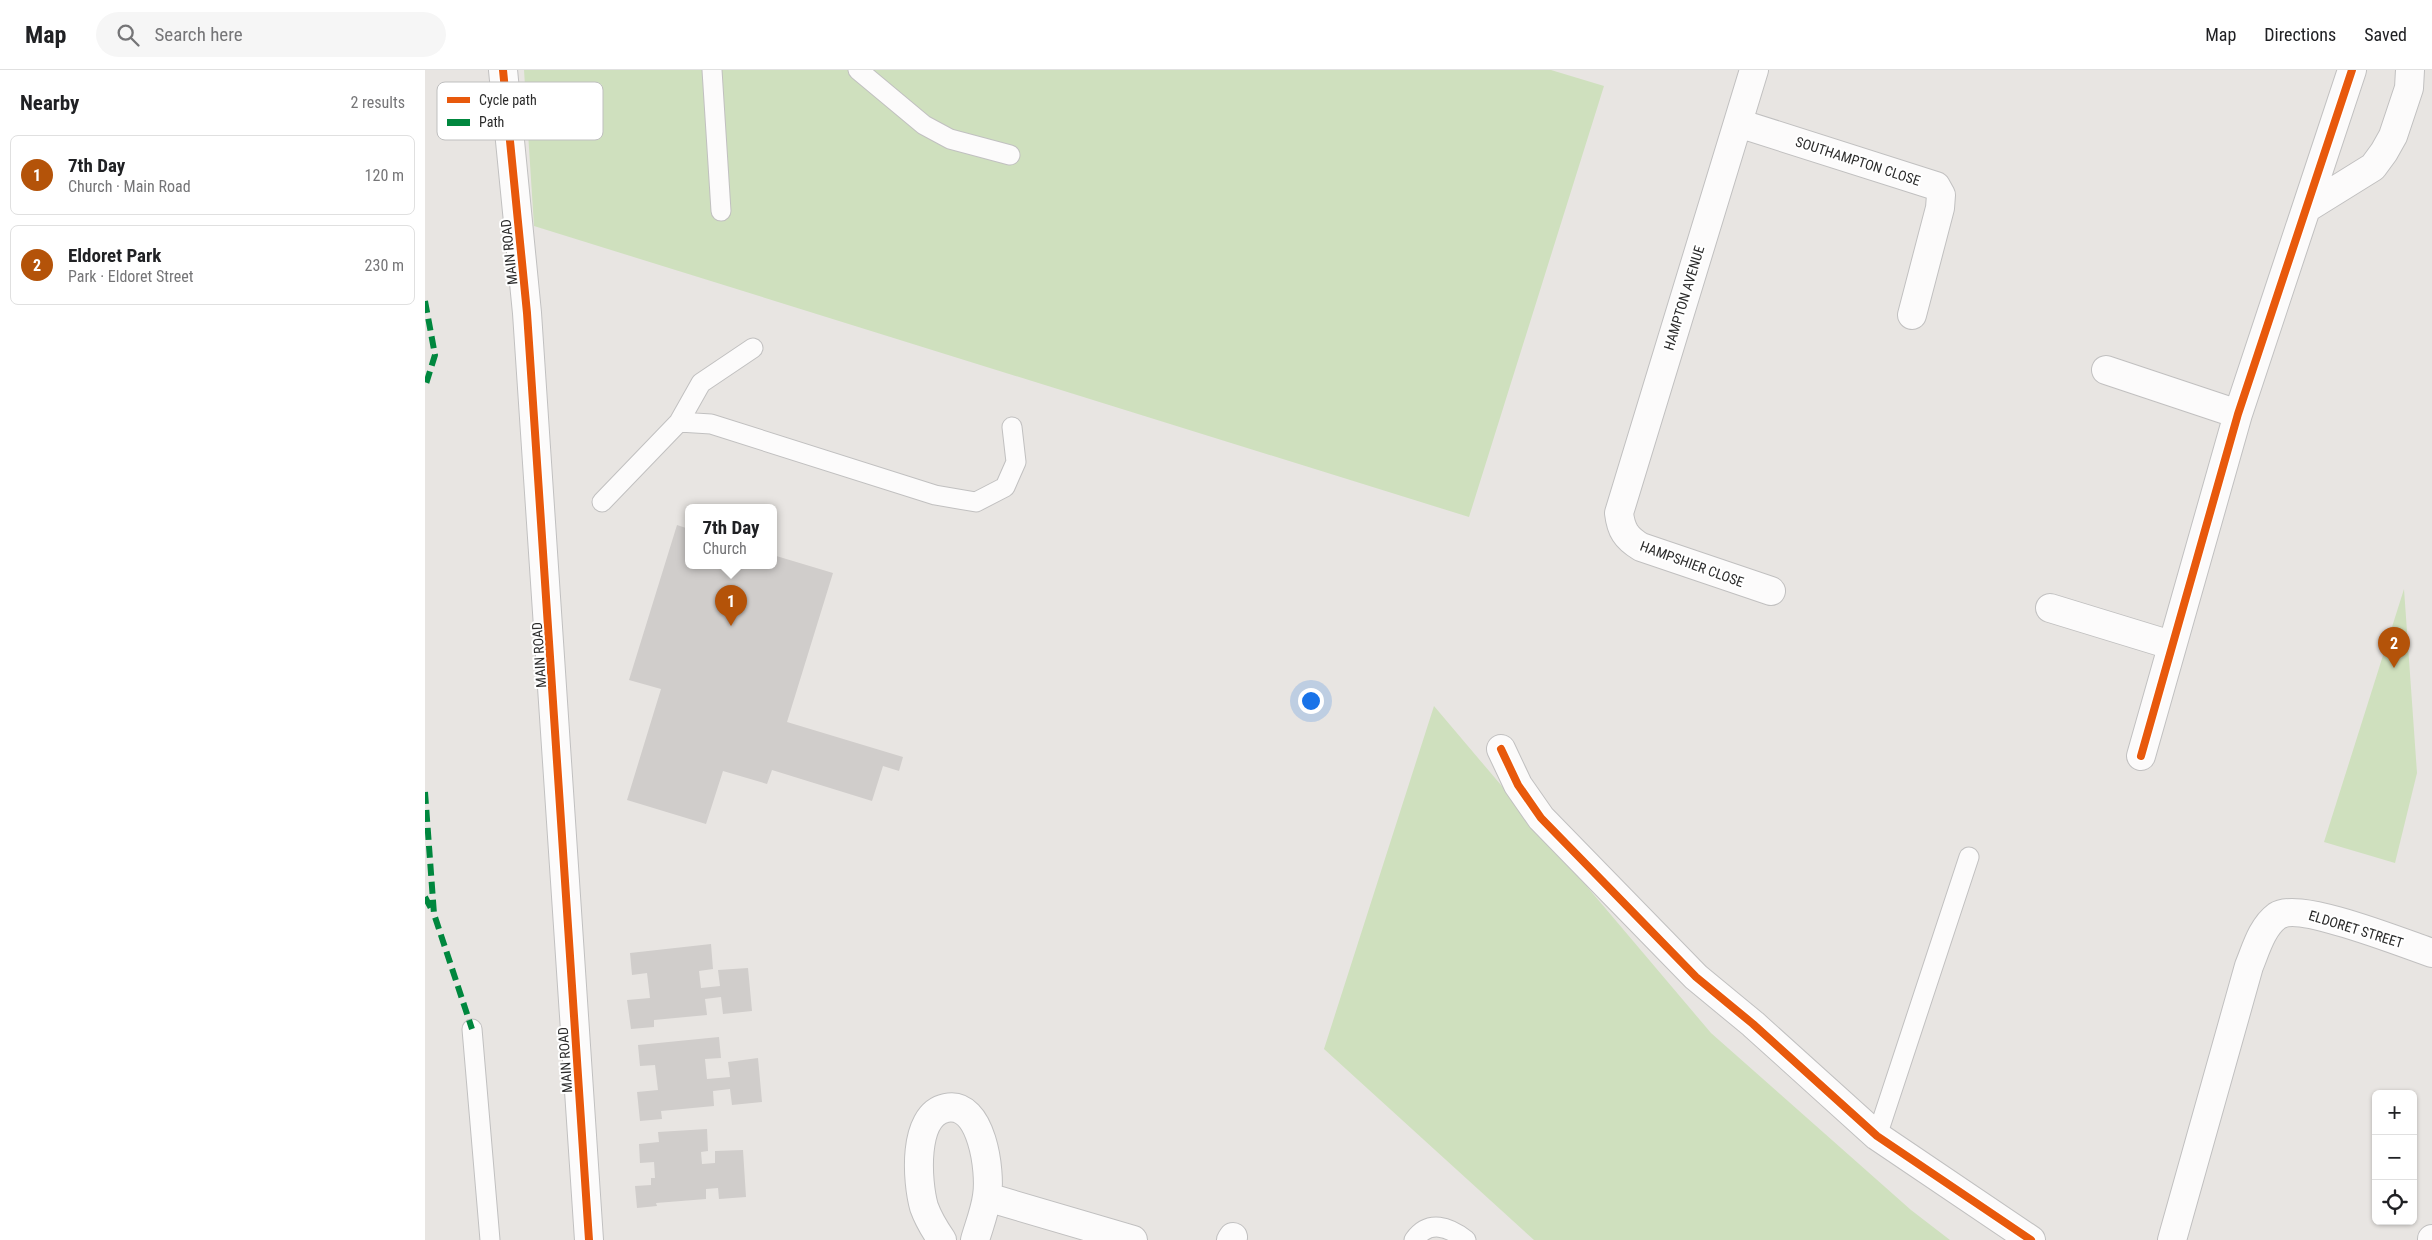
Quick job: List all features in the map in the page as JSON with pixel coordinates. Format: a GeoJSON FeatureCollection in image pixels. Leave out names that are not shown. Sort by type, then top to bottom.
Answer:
{"type":"FeatureCollection","features":[{"type":"Feature","properties":{"kind":"street","name":"HAMPTON AVENUE"},"geometry":{"type":"LineString","coordinates":[[1621,527],[1619,513],[1622,498],[1754,70]]}},
{"type":"Feature","properties":{"kind":"street"},"geometry":{"type":"LineString","coordinates":[[2141,756],[2238,414],[2352,70]]}},
{"type":"Feature","properties":{"kind":"street"},"geometry":{"type":"LineString","coordinates":[[2307,208],[2373,167],[2385,152],[2393,136],[2409,88],[2410,70]]}},
{"type":"Feature","properties":{"kind":"street","name":"SOUTHAMPTON CLOSE"},"geometry":{"type":"LineString","coordinates":[[1738,123],[1936,186],[1941,195],[1940,208],[1912,315]]}},
{"type":"Feature","properties":{"kind":"street","name":"MAIN ROAD"},"geometry":{"type":"LineString","coordinates":[[510,140],[527,313],[589,1240]]}},
{"type":"Feature","properties":{"kind":"street"},"geometry":{"type":"LineString","coordinates":[[2106,370],[2238,414]]}},
{"type":"Feature","properties":{"kind":"street","name":"HAMPSHIER CLOSE"},"geometry":{"type":"LineString","coordinates":[[1621,527],[1628,539],[1641,547],[1771,591]]}},
{"type":"Feature","properties":{"kind":"street"},"geometry":{"type":"LineString","coordinates":[[2050,608],[2171,645]]}},
{"type":"Feature","properties":{"kind":"street"},"geometry":{"type":"LineString","coordinates":[[1501,749],[1517,785],[1541,818],[1695,977],[1753,1024],[1877,1136],[2031,1240]]}},
{"type":"Feature","properties":{"kind":"street","name":"ELDORET STREET"},"geometry":{"type":"LineString","coordinates":[[2171,1240],[2249,966],[2265,928],[2278,915],[2289,912],[2320,916],[2432,953]]}},
{"type":"Feature","properties":{"kind":"street"},"geometry":{"type":"LineString","coordinates":[[942,1240],[924,1207],[919,1177],[919,1150],[924,1127],[931,1116],[937,1111],[954,1107],[963,1110],[972,1121],[981,1140],[989,1171],[987,1197],[975,1240]]}},
{"type":"Feature","properties":{"kind":"street"},"geometry":{"type":"LineString","coordinates":[[987,1197],[1133,1240]]}},
{"type":"Feature","properties":{"kind":"lane"},"geometry":{"type":"LineString","coordinates":[[712,70],[721,211]]}},
{"type":"Feature","properties":{"kind":"lane"},"geometry":{"type":"LineString","coordinates":[[858,70],[924,125],[950,139],[1010,154]]}},
{"type":"Feature","properties":{"kind":"lane"},"geometry":{"type":"LineString","coordinates":[[602,502],[679,422],[701,383],[753,348]]}},
{"type":"Feature","properties":{"kind":"lane"},"geometry":{"type":"LineString","coordinates":[[679,422],[711,424],[935,495],[976,502],[1005,487],[1015,462],[1012,427]]}},
{"type":"Feature","properties":{"kind":"lane"},"geometry":{"type":"LineString","coordinates":[[1877,1136],[1969,857]]}},
{"type":"Feature","properties":{"kind":"lane"},"geometry":{"type":"LineString","coordinates":[[472,1029],[490,1240]]}},
{"type":"Feature","properties":{"kind":"lane"},"geometry":{"type":"LineString","coordinates":[[1415,1240],[1419,1234],[1431,1227],[1453,1230],[1466,1240]]}},
{"type":"Feature","properties":{"kind":"green space"},"geometry":{"type":"Polygon","coordinates":[[[524,70],[1551,70],[1604,86],[1469,517],[534,226],[528,140],[603,140],[603,82],[525,82],[524,70]]]}},
{"type":"Feature","properties":{"kind":"green space"},"geometry":{"type":"Polygon","coordinates":[[[2404,589],[2417,773],[2395,863],[2324,842],[2404,589]]]}},
{"type":"Feature","properties":{"kind":"green space"},"geometry":{"type":"Polygon","coordinates":[[[1434,706],[1711,1033],[1911,1210],[1950,1240],[1534,1240],[1324,1049],[1434,706]]]}},
{"type":"Feature","properties":{"kind":"building"},"geometry":{"type":"Polygon","coordinates":[[[677,525],[685,528],[685,569],[777,569],[777,556],[833,573],[787,722],[903,757],[899,771],[883,766],[872,801],[772,770],[767,784],[723,771],[706,824],[627,800],[661,689],[629,680],[677,525]]]}},
{"type":"Feature","properties":{"kind":"building"},"geometry":{"type":"Polygon","coordinates":[[[711,944],[713,969],[699,971],[701,988],[720,986],[718,970],[748,968],[752,1011],[723,1014],[721,997],[705,999],[707,1015],[654,1020],[654,1027],[631,1029],[627,1000],[650,998],[647,973],[632,975],[630,953],[711,944]]]}},
{"type":"Feature","properties":{"kind":"building"},"geometry":{"type":"Polygon","coordinates":[[[719,1037],[721,1058],[705,1059],[707,1079],[730,1077],[728,1062],[758,1058],[762,1102],[732,1105],[730,1089],[713,1091],[714,1106],[661,1111],[662,1119],[640,1121],[637,1092],[658,1090],[655,1065],[640,1066],[638,1045],[719,1037]]]}},
{"type":"Feature","properties":{"kind":"building"},"geometry":{"type":"Polygon","coordinates":[[[707,1129],[708,1151],[701,1152],[702,1164],[715,1163],[715,1151],[743,1150],[746,1197],[719,1199],[718,1188],[706,1189],[706,1199],[656,1203],[657,1206],[637,1208],[635,1186],[651,1185],[651,1178],[655,1178],[654,1162],[640,1163],[639,1144],[659,1142],[658,1132],[707,1129]]]}},
{"type":"Feature","properties":{"kind":"marked path"},"geometry":{"type":"LineString","coordinates":[[425,301],[435,355],[425,387]]}},
{"type":"Feature","properties":{"kind":"marked path"},"geometry":{"type":"LineString","coordinates":[[425,792],[434,914],[472,1029]]}},
{"type":"Feature","properties":{"kind":"marked path"},"geometry":{"type":"LineString","coordinates":[[425,897],[433,912]]}},
{"type":"Feature","properties":{"kind":"cycle path"},"geometry":{"type":"LineString","coordinates":[[503,70],[504,82]]}},
{"type":"Feature","properties":{"kind":"cycle path"},"geometry":{"type":"LineString","coordinates":[[2141,756],[2238,414],[2352,70]]}},
{"type":"Feature","properties":{"kind":"cycle path"},"geometry":{"type":"LineString","coordinates":[[510,140],[527,313],[589,1240]]}},
{"type":"Feature","properties":{"kind":"cycle path"},"geometry":{"type":"LineString","coordinates":[[1501,749],[1518,785],[1541,818],[1696,977],[1753,1024],[1877,1136],[2031,1240]]}},
{"type":"Feature","properties":{"kind":"place","name":"7th Day"},"geometry":{"type":"Point","coordinates":[731,626]}},
{"type":"Feature","properties":{"kind":"place","name":"Eldoret Park"},"geometry":{"type":"Point","coordinates":[2394,668]}}]}
